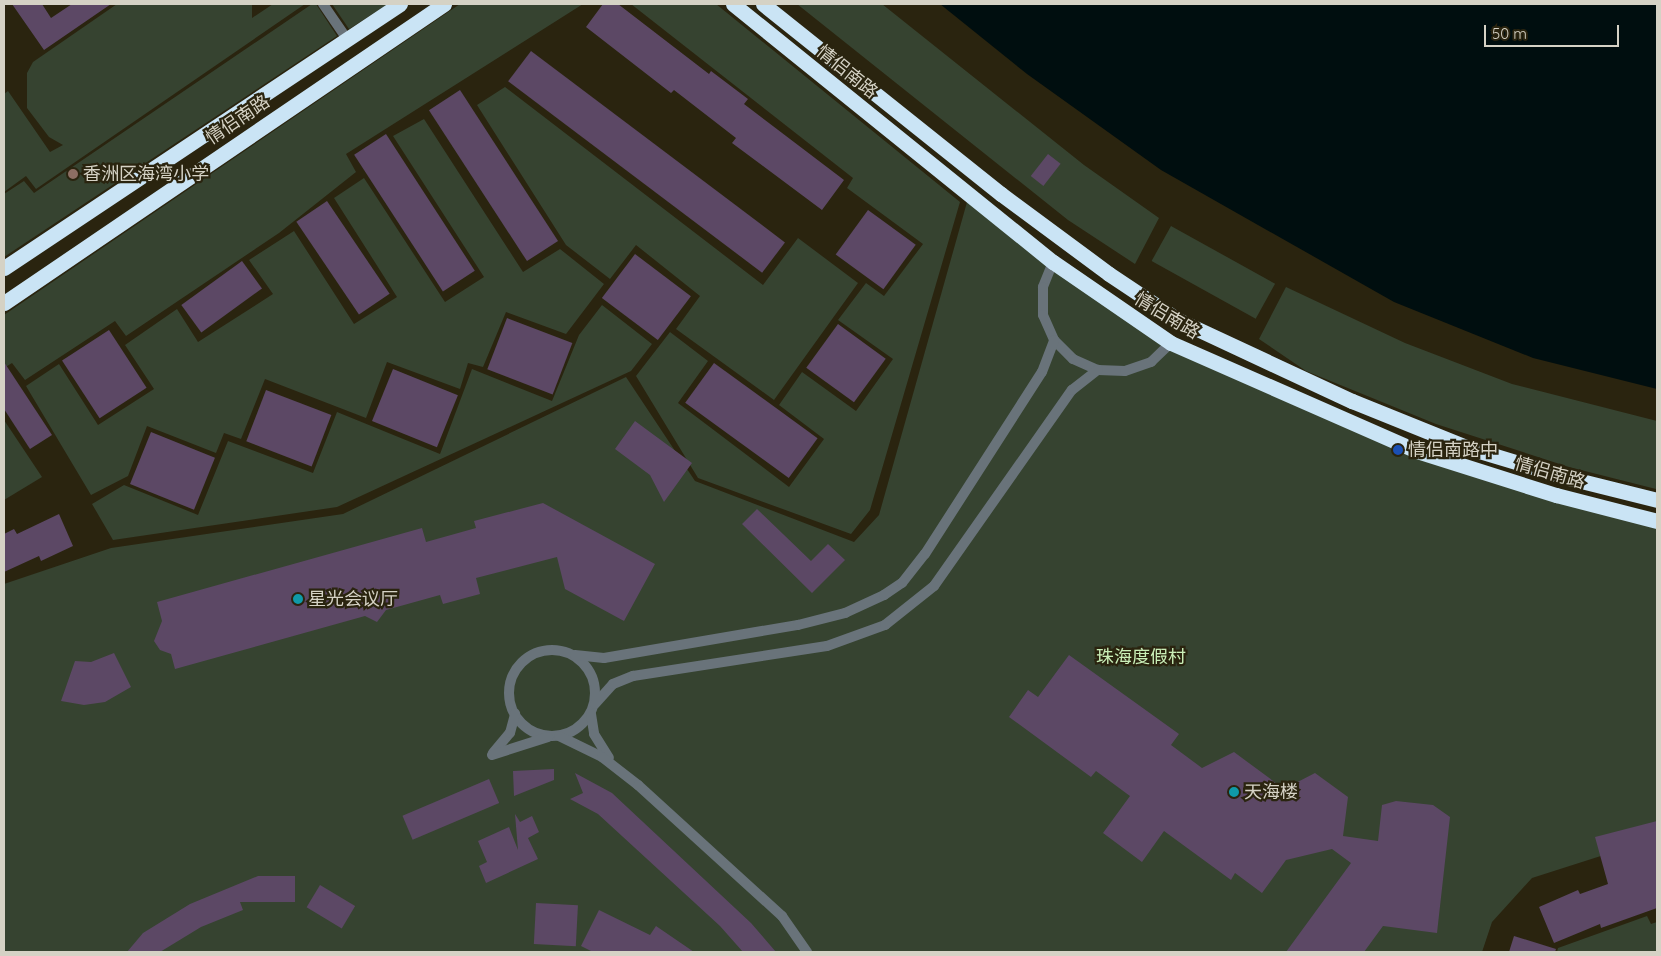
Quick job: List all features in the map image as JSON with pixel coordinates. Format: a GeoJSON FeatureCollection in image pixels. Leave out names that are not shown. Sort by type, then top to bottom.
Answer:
{"type":"FeatureCollection","features":[{"type":"Feature","properties":{"kind":"highway","name":"情侣南路"},"geometry":{"type":"LineString","coordinates":[[4,268],[400,4]]}},
{"type":"Feature","properties":{"kind":"highway","name":"情侣南路"},"geometry":{"type":"LineString","coordinates":[[4,303],[444,4]]}},
{"type":"Feature","properties":{"kind":"highway","name":"情侣南路"},"geometry":{"type":"LineString","coordinates":[[733,4],[1053,262],[1171,344],[1417,451],[1556,495],[1657,521]]}},
{"type":"Feature","properties":{"kind":"highway","name":"情侣南路"},"geometry":{"type":"LineString","coordinates":[[763,4],[1001,194],[1109,274],[1178,320],[1352,400],[1466,447],[1569,478],[1657,500]]}},
{"type":"Feature","properties":{"kind":"street"},"geometry":{"type":"LineString","coordinates":[[323,4],[347,39]]}},
{"type":"Feature","properties":{"kind":"street"},"geometry":{"type":"LineString","coordinates":[[1053,262],[1047,274],[1042,301],[1045,321],[1054,340],[1073,359],[1098,370],[1125,371],[1151,362],[1171,344]]}},
{"type":"Feature","properties":{"kind":"street"},"geometry":{"type":"LineString","coordinates":[[1054,340],[1042,372],[925,554],[902,583],[884,595],[846,614],[806,624],[604,658],[546,650],[521,663],[509,687],[515,714],[510,734],[492,755],[555,736],[582,725],[591,714],[595,704],[613,684],[633,676],[827,646],[885,625],[934,586],[1072,390],[1098,370]]}},
{"type":"Feature","properties":{"kind":"street"},"geometry":{"type":"LineString","coordinates":[[575,655],[584,662],[595,682],[595,704]]}},
{"type":"Feature","properties":{"kind":"street"},"geometry":{"type":"LineString","coordinates":[[515,714],[529,730],[555,736],[616,767]]}},
{"type":"Feature","properties":{"kind":"street"},"geometry":{"type":"LineString","coordinates":[[591,714],[594,734],[616,767],[782,916],[807,952]]}},
{"type":"Feature","properties":{"kind":"green space"},"geometry":{"type":"Polygon","coordinates":[[[117,4],[252,4],[252,18],[273,4],[305,4],[36,189],[26,176],[4,192],[4,94],[8,91],[50,152],[63,145],[49,137],[27,108],[27,73],[33,62],[117,4]]]}},
{"type":"Feature","properties":{"kind":"green space"},"geometry":{"type":"Polygon","coordinates":[[[312,4],[316,4],[337,36],[4,257],[4,194],[24,181],[34,193],[312,4]]]}},
{"type":"Feature","properties":{"kind":"green space"},"geometry":{"type":"Polygon","coordinates":[[[332,4],[388,4],[349,29],[332,4]]]}},
{"type":"Feature","properties":{"kind":"green space"},"geometry":{"type":"Polygon","coordinates":[[[460,4],[583,4],[346,154],[356,172],[279,233],[126,336],[115,321],[25,380],[12,363],[4,368],[4,315],[460,4]]]}},
{"type":"Feature","properties":{"kind":"green space"},"geometry":{"type":"Polygon","coordinates":[[[631,4],[716,4],[960,202],[870,510],[851,534],[698,478],[636,376],[670,332],[708,361],[678,403],[789,487],[824,439],[779,405],[802,372],[856,411],[893,359],[838,320],[866,283],[884,296],[923,244],[847,188],[853,178],[631,4]]]}},
{"type":"Feature","properties":{"kind":"green space"},"geometry":{"type":"Polygon","coordinates":[[[797,4],[882,4],[1084,165],[1159,218],[1135,264],[1068,220],[797,4]]]}},
{"type":"Feature","properties":{"kind":"green space"},"geometry":{"type":"Polygon","coordinates":[[[505,87],[763,285],[798,238],[858,283],[774,400],[676,329],[700,296],[636,245],[610,279],[566,245],[477,105],[505,87]]]}},
{"type":"Feature","properties":{"kind":"green space"},"geometry":{"type":"Polygon","coordinates":[[[424,119],[523,272],[560,249],[604,284],[566,334],[506,312],[483,367],[468,363],[460,389],[387,362],[366,418],[265,379],[241,439],[224,433],[216,453],[147,426],[128,476],[91,495],[26,386],[59,364],[98,425],[154,389],[125,345],[177,309],[198,342],[273,294],[249,260],[294,231],[354,324],[397,297],[334,198],[364,178],[445,302],[484,277],[393,136],[424,119]]]}},
{"type":"Feature","properties":{"kind":"green space","name":"珠海度假村"},"geometry":{"type":"Polygon","coordinates":[[[969,195],[1171,344],[1417,451],[1657,522],[1657,838],[1532,878],[1492,922],[1482,952],[4,952],[4,584],[111,548],[343,514],[626,377],[695,481],[854,542],[879,515],[969,195]]]}},
{"type":"Feature","properties":{"kind":"green space"},"geometry":{"type":"Polygon","coordinates":[[[1171,226],[1275,284],[1256,319],[1152,261],[1171,226]]]}},
{"type":"Feature","properties":{"kind":"green space"},"geometry":{"type":"Polygon","coordinates":[[[1286,287],[1405,343],[1512,384],[1657,421],[1656,489],[1569,467],[1436,424],[1306,371],[1259,339],[1286,287]]]}},
{"type":"Feature","properties":{"kind":"green space"},"geometry":{"type":"Polygon","coordinates":[[[602,305],[652,344],[631,371],[337,507],[113,540],[92,504],[124,485],[198,515],[228,441],[313,473],[337,412],[440,454],[472,369],[552,401],[579,335],[602,305]]]}},
{"type":"Feature","properties":{"kind":"green space"},"geometry":{"type":"Polygon","coordinates":[[[4,420],[42,477],[4,500],[4,420]]]}},
{"type":"Feature","properties":{"kind":"green space"},"geometry":{"type":"Polygon","coordinates":[[[1647,916],[1651,924],[1657,922],[1657,952],[1557,952],[1558,948],[1647,916]]]}},
{"type":"Feature","properties":{"kind":"shaded area"},"geometry":{"type":"Polygon","coordinates":[[[940,4],[1657,4],[1657,389],[1533,358],[1394,302],[1161,170],[1027,74],[940,4]]]}},
{"type":"Feature","properties":{"kind":"building"},"geometry":{"type":"Polygon","coordinates":[[[12,4],[42,4],[51,18],[72,4],[111,4],[44,50],[12,4]]]}},
{"type":"Feature","properties":{"kind":"building"},"geometry":{"type":"Polygon","coordinates":[[[603,4],[618,4],[709,74],[711,71],[748,99],[744,104],[844,180],[822,210],[732,143],[736,138],[674,90],[671,93],[586,27],[603,4]]]}},
{"type":"Feature","properties":{"kind":"building"},"geometry":{"type":"Polygon","coordinates":[[[531,51],[785,242],[762,273],[508,81],[531,51]]]}},
{"type":"Feature","properties":{"kind":"building"},"geometry":{"type":"Polygon","coordinates":[[[460,90],[558,241],[527,261],[429,110],[460,90]]]}},
{"type":"Feature","properties":{"kind":"building"},"geometry":{"type":"Polygon","coordinates":[[[386,134],[475,271],[443,291],[354,155],[386,134]]]}},
{"type":"Feature","properties":{"kind":"building"},"geometry":{"type":"Polygon","coordinates":[[[1048,154],[1061,164],[1043,186],[1031,176],[1048,154]]]}},
{"type":"Feature","properties":{"kind":"building"},"geometry":{"type":"Polygon","coordinates":[[[327,201],[390,294],[359,315],[296,222],[327,201]]]}},
{"type":"Feature","properties":{"kind":"building"},"geometry":{"type":"Polygon","coordinates":[[[868,210],[916,245],[883,289],[836,254],[868,210]]]}},
{"type":"Feature","properties":{"kind":"building"},"geometry":{"type":"Polygon","coordinates":[[[635,254],[691,296],[658,340],[602,298],[635,254]]]}},
{"type":"Feature","properties":{"kind":"building"},"geometry":{"type":"Polygon","coordinates":[[[242,261],[262,289],[201,333],[181,305],[242,261]]]}},
{"type":"Feature","properties":{"kind":"building"},"geometry":{"type":"Polygon","coordinates":[[[507,318],[572,343],[553,394],[487,369],[507,318]]]}},
{"type":"Feature","properties":{"kind":"building"},"geometry":{"type":"Polygon","coordinates":[[[838,324],[886,359],[854,402],[806,368],[838,324]]]}},
{"type":"Feature","properties":{"kind":"building"},"geometry":{"type":"Polygon","coordinates":[[[109,330],[147,388],[100,418],[62,360],[109,330]]]}},
{"type":"Feature","properties":{"kind":"building"},"geometry":{"type":"Polygon","coordinates":[[[4,362],[52,435],[30,449],[4,409],[4,362]]]}},
{"type":"Feature","properties":{"kind":"building"},"geometry":{"type":"Polygon","coordinates":[[[714,363],[818,438],[789,478],[685,403],[714,363]]]}},
{"type":"Feature","properties":{"kind":"building"},"geometry":{"type":"Polygon","coordinates":[[[393,369],[458,395],[437,447],[372,421],[393,369]]]}},
{"type":"Feature","properties":{"kind":"building"},"geometry":{"type":"Polygon","coordinates":[[[266,390],[331,415],[312,466],[246,441],[266,390]]]}},
{"type":"Feature","properties":{"kind":"building"},"geometry":{"type":"Polygon","coordinates":[[[635,421],[692,463],[664,502],[650,475],[615,449],[635,421]]]}},
{"type":"Feature","properties":{"kind":"building"},"geometry":{"type":"Polygon","coordinates":[[[151,432],[215,458],[194,510],[130,484],[151,432]]]}},
{"type":"Feature","properties":{"kind":"building","name":"星光会议厅"},"geometry":{"type":"Polygon","coordinates":[[[543,503],[655,564],[624,621],[565,589],[557,557],[476,578],[480,594],[443,604],[440,595],[386,610],[377,622],[365,616],[175,669],[171,654],[160,650],[154,641],[162,621],[157,602],[422,528],[426,542],[476,528],[474,521],[543,503]]]}},
{"type":"Feature","properties":{"kind":"building"},"geometry":{"type":"Polygon","coordinates":[[[757,509],[811,561],[828,544],[845,560],[812,593],[742,524],[757,509]]]}},
{"type":"Feature","properties":{"kind":"building"},"geometry":{"type":"Polygon","coordinates":[[[59,514],[73,546],[41,561],[39,556],[4,572],[4,534],[14,529],[17,534],[59,514]]]}},
{"type":"Feature","properties":{"kind":"building"},"geometry":{"type":"Polygon","coordinates":[[[114,653],[131,687],[105,702],[84,705],[61,701],[75,661],[91,662],[114,653]]]}},
{"type":"Feature","properties":{"kind":"building","name":"天海楼"},"geometry":{"type":"Polygon","coordinates":[[[1069,655],[1179,734],[1171,745],[1202,768],[1234,752],[1284,789],[1315,773],[1348,797],[1343,836],[1378,841],[1382,805],[1396,801],[1433,805],[1450,817],[1437,933],[1383,926],[1364,952],[1286,952],[1351,863],[1332,849],[1286,860],[1262,893],[1235,873],[1231,880],[1164,831],[1142,862],[1103,833],[1130,796],[1096,771],[1091,777],[1009,717],[1028,690],[1038,697],[1069,655]]]}},
{"type":"Feature","properties":{"kind":"building"},"geometry":{"type":"Polygon","coordinates":[[[554,769],[554,780],[514,796],[513,771],[554,769]]]}},
{"type":"Feature","properties":{"kind":"building"},"geometry":{"type":"Polygon","coordinates":[[[575,773],[612,793],[751,923],[776,952],[743,952],[720,926],[598,814],[570,799],[583,793],[575,773]]]}},
{"type":"Feature","properties":{"kind":"building"},"geometry":{"type":"Polygon","coordinates":[[[489,779],[499,803],[413,840],[402,816],[489,779]]]}},
{"type":"Feature","properties":{"kind":"building"},"geometry":{"type":"Polygon","coordinates":[[[515,814],[520,822],[532,816],[539,832],[528,838],[538,859],[486,883],[479,866],[487,862],[478,841],[509,827],[518,850],[515,814]]]}},
{"type":"Feature","properties":{"kind":"building"},"geometry":{"type":"Polygon","coordinates":[[[1657,821],[1657,908],[1601,928],[1600,924],[1554,943],[1539,907],[1578,890],[1580,894],[1608,884],[1595,837],[1657,821]]]}},
{"type":"Feature","properties":{"kind":"building"},"geometry":{"type":"Polygon","coordinates":[[[258,876],[295,876],[295,902],[240,902],[243,910],[201,927],[160,952],[127,952],[143,933],[190,904],[258,876]]]}},
{"type":"Feature","properties":{"kind":"building"},"geometry":{"type":"Polygon","coordinates":[[[320,885],[355,906],[342,928],[307,907],[320,885]]]}},
{"type":"Feature","properties":{"kind":"building"},"geometry":{"type":"Polygon","coordinates":[[[536,903],[578,905],[576,946],[534,944],[536,903]]]}},
{"type":"Feature","properties":{"kind":"building"},"geometry":{"type":"Polygon","coordinates":[[[599,910],[650,935],[656,926],[694,952],[593,952],[581,946],[599,910]]]}},
{"type":"Feature","properties":{"kind":"building"},"geometry":{"type":"Polygon","coordinates":[[[1514,936],[1556,949],[1555,952],[1509,952],[1514,936]]]}},
{"type":"Feature","properties":{"kind":"place","name":"香洲区海湾小学"},"geometry":{"type":"Point","coordinates":[73,174]}},
{"type":"Feature","properties":{"kind":"place","name":"情侣南路中"},"geometry":{"type":"Point","coordinates":[1398,450]}},
{"type":"Feature","properties":{"kind":"place","name":"星光会议厅"},"geometry":{"type":"Point","coordinates":[298,599]}},
{"type":"Feature","properties":{"kind":"place","name":"天海楼"},"geometry":{"type":"Point","coordinates":[1234,792]}}]}
